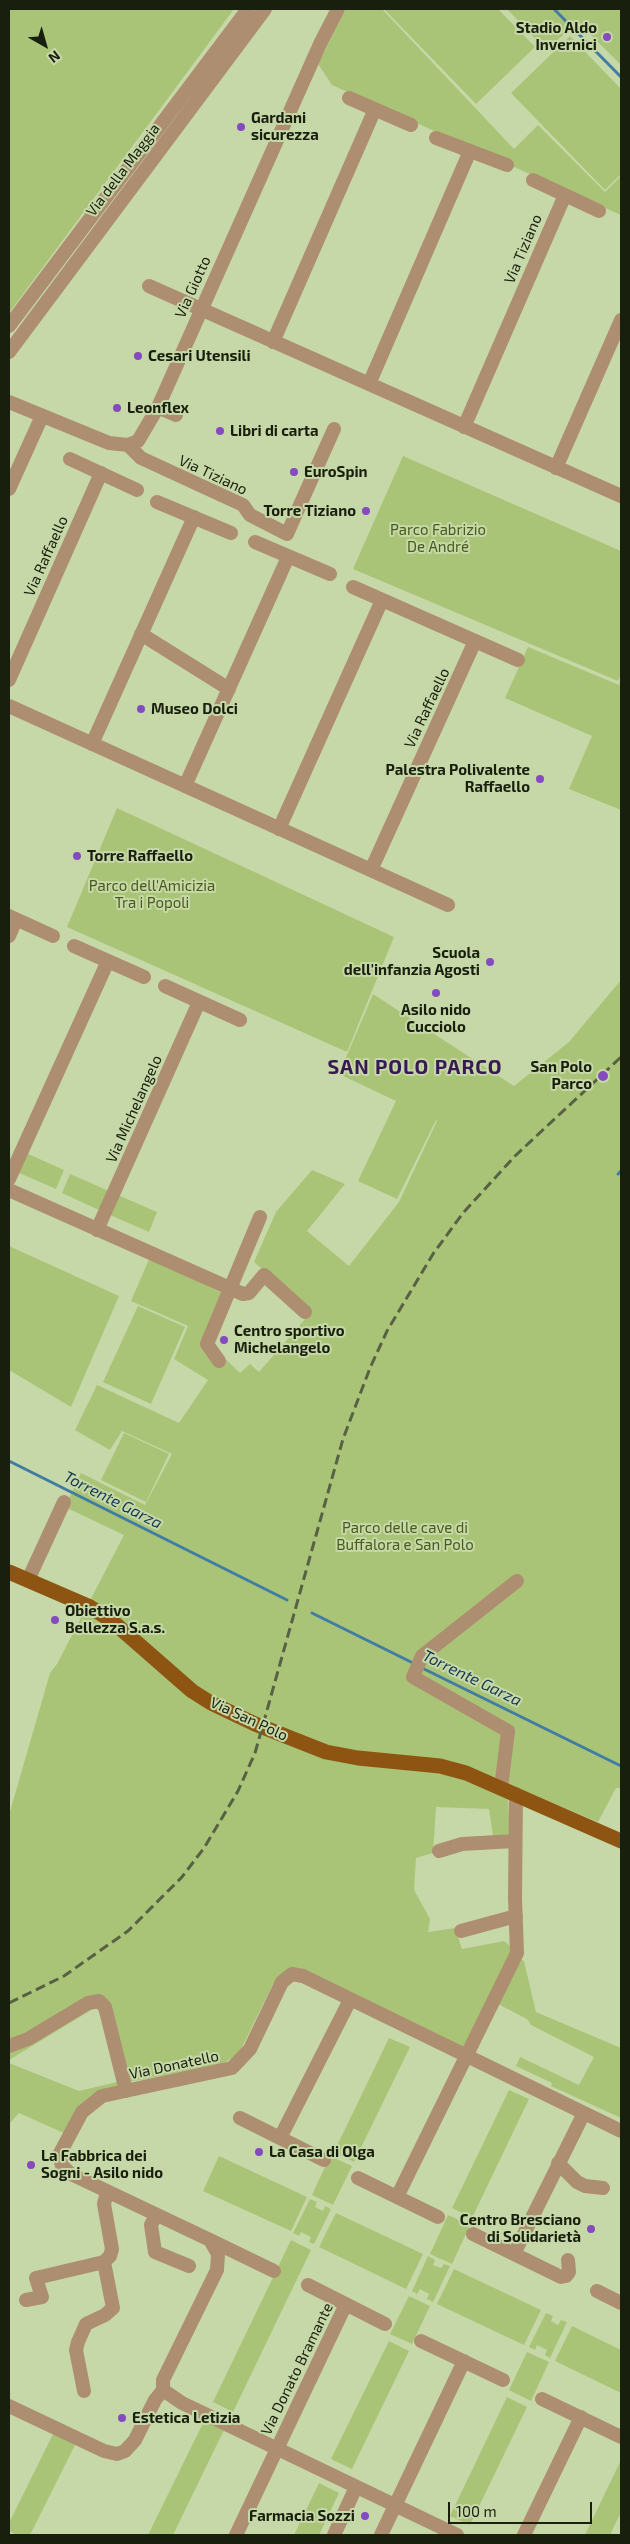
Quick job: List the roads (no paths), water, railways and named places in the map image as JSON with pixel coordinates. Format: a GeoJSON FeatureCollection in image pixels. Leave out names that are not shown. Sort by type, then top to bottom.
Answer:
{"type":"FeatureCollection","features":[{"type":"Feature","properties":{"kind":"main road","name":"Via San Polo"},"geometry":{"type":"LineString","coordinates":[[9,1572],[90,1607],[112,1621],[192,1691],[211,1703],[255,1724],[326,1752],[440,1766],[466,1774],[621,1841]]}},
{"type":"Feature","properties":{"kind":"street","name":"Via della Maggia"},"geometry":{"type":"LineString","coordinates":[[9,326],[248,9]]}},
{"type":"Feature","properties":{"kind":"street","name":"Via della Maggia"},"geometry":{"type":"LineString","coordinates":[[9,352],[265,9]]}},
{"type":"Feature","properties":{"kind":"street","name":"Via Giotto"},"geometry":{"type":"LineString","coordinates":[[128,446],[138,441],[142,436],[158,407],[200,309],[335,12]]}},
{"type":"Feature","properties":{"kind":"street"},"geometry":{"type":"LineString","coordinates":[[349,98],[412,125]]}},
{"type":"Feature","properties":{"kind":"street"},"geometry":{"type":"LineString","coordinates":[[273,342],[375,109]]}},
{"type":"Feature","properties":{"kind":"street"},"geometry":{"type":"LineString","coordinates":[[436,138],[507,165]]}},
{"type":"Feature","properties":{"kind":"street"},"geometry":{"type":"LineString","coordinates":[[369,384],[470,152]]}},
{"type":"Feature","properties":{"kind":"street"},"geometry":{"type":"LineString","coordinates":[[533,180],[599,210]]}},
{"type":"Feature","properties":{"kind":"street","name":"Via Tiziano"},"geometry":{"type":"LineString","coordinates":[[464,427],[565,195]]}},
{"type":"Feature","properties":{"kind":"street"},"geometry":{"type":"LineString","coordinates":[[149,286],[621,496]]}},
{"type":"Feature","properties":{"kind":"street"},"geometry":{"type":"LineString","coordinates":[[556,468],[621,320]]}},
{"type":"Feature","properties":{"kind":"street"},"geometry":{"type":"LineString","coordinates":[[9,402],[109,443],[128,446]]}},
{"type":"Feature","properties":{"kind":"street"},"geometry":{"type":"LineString","coordinates":[[158,407],[176,415]]}},
{"type":"Feature","properties":{"kind":"street"},"geometry":{"type":"LineString","coordinates":[[9,489],[42,416]]}},
{"type":"Feature","properties":{"kind":"street","name":"Via Tiziano"},"geometry":{"type":"LineString","coordinates":[[128,446],[141,458],[244,506],[250,515],[287,534],[334,429]]}},
{"type":"Feature","properties":{"kind":"street"},"geometry":{"type":"LineString","coordinates":[[70,459],[137,490]]}},
{"type":"Feature","properties":{"kind":"street","name":"Via Raffaello"},"geometry":{"type":"LineString","coordinates":[[9,680],[101,473]]}},
{"type":"Feature","properties":{"kind":"street"},"geometry":{"type":"LineString","coordinates":[[157,502],[232,533]]}},
{"type":"Feature","properties":{"kind":"street"},"geometry":{"type":"LineString","coordinates":[[92,744],[194,517]]}},
{"type":"Feature","properties":{"kind":"street"},"geometry":{"type":"LineString","coordinates":[[255,542],[330,574]]}},
{"type":"Feature","properties":{"kind":"street"},"geometry":{"type":"LineString","coordinates":[[185,786],[288,557]]}},
{"type":"Feature","properties":{"kind":"street"},"geometry":{"type":"LineString","coordinates":[[353,587],[518,660]]}},
{"type":"Feature","properties":{"kind":"street"},"geometry":{"type":"LineString","coordinates":[[279,829],[382,600]]}},
{"type":"Feature","properties":{"kind":"street"},"geometry":{"type":"LineString","coordinates":[[141,634],[229,689]]}},
{"type":"Feature","properties":{"kind":"street","name":"Via Raffaello"},"geometry":{"type":"LineString","coordinates":[[371,870],[475,642]]}},
{"type":"Feature","properties":{"kind":"street"},"geometry":{"type":"LineString","coordinates":[[9,706],[448,905]]}},
{"type":"Feature","properties":{"kind":"street"},"geometry":{"type":"LineString","coordinates":[[9,936],[12,918],[53,936]]}},
{"type":"Feature","properties":{"kind":"street"},"geometry":{"type":"LineString","coordinates":[[74,946],[144,977]]}},
{"type":"Feature","properties":{"kind":"street"},"geometry":{"type":"LineString","coordinates":[[9,1179],[108,961]]}},
{"type":"Feature","properties":{"kind":"street"},"geometry":{"type":"LineString","coordinates":[[165,986],[240,1020]]}},
{"type":"Feature","properties":{"kind":"street","name":"Via Michelangelo"},"geometry":{"type":"LineString","coordinates":[[97,1230],[200,1002]]}},
{"type":"Feature","properties":{"kind":"street"},"geometry":{"type":"LineString","coordinates":[[9,1190],[229,1290],[243,1294],[249,1293],[264,1275],[305,1312]]}},
{"type":"Feature","properties":{"kind":"street"},"geometry":{"type":"LineString","coordinates":[[219,1361],[207,1344],[260,1217]]}},
{"type":"Feature","properties":{"kind":"street"},"geometry":{"type":"LineString","coordinates":[[28,1580],[64,1502]]}},
{"type":"Feature","properties":{"kind":"street"},"geometry":{"type":"LineString","coordinates":[[500,1788],[508,1731],[414,1677],[422,1656],[517,1581]]}},
{"type":"Feature","properties":{"kind":"street"},"geometry":{"type":"LineString","coordinates":[[397,2197],[517,1952],[516,1794]]}},
{"type":"Feature","properties":{"kind":"street"},"geometry":{"type":"LineString","coordinates":[[439,1851],[462,1844],[515,1841]]}},
{"type":"Feature","properties":{"kind":"street"},"geometry":{"type":"LineString","coordinates":[[461,1931],[516,1916]]}},
{"type":"Feature","properties":{"kind":"street","name":"Via Donatello"},"geometry":{"type":"LineString","coordinates":[[107,2192],[71,2174],[62,2166],[59,2155],[82,2112],[102,2096],[232,2068],[250,2049],[282,1982],[292,1974],[302,1976],[621,2131]]}},
{"type":"Feature","properties":{"kind":"street"},"geometry":{"type":"LineString","coordinates":[[280,2138],[350,2000]]}},
{"type":"Feature","properties":{"kind":"street"},"geometry":{"type":"LineString","coordinates":[[9,2046],[28,2039],[88,2003],[99,2001],[105,2007],[126,2091]]}},
{"type":"Feature","properties":{"kind":"street"},"geometry":{"type":"LineString","coordinates":[[514,2254],[584,2113]]}},
{"type":"Feature","properties":{"kind":"street"},"geometry":{"type":"LineString","coordinates":[[240,2118],[324,2160]]}},
{"type":"Feature","properties":{"kind":"street"},"geometry":{"type":"LineString","coordinates":[[558,2163],[577,2182],[585,2186],[603,2188]]}},
{"type":"Feature","properties":{"kind":"street"},"geometry":{"type":"LineString","coordinates":[[358,2178],[438,2217]]}},
{"type":"Feature","properties":{"kind":"street"},"geometry":{"type":"LineString","coordinates":[[84,2391],[76,2350],[78,2342],[86,2324],[105,2315],[114,2308],[104,2262],[112,2249],[104,2204],[107,2192],[274,2270]]}},
{"type":"Feature","properties":{"kind":"street"},"geometry":{"type":"LineString","coordinates":[[156,2215],[151,2225],[155,2252],[189,2266]]}},
{"type":"Feature","properties":{"kind":"street"},"geometry":{"type":"LineString","coordinates":[[473,2234],[561,2276],[566,2276],[569,2272],[568,2260]]}},
{"type":"Feature","properties":{"kind":"street"},"geometry":{"type":"LineString","coordinates":[[9,2406],[104,2451],[117,2454],[124,2451],[135,2440],[162,2390],[163,2380],[217,2270],[218,2254],[210,2240]]}},
{"type":"Feature","properties":{"kind":"street"},"geometry":{"type":"LineString","coordinates":[[26,2300],[42,2298],[36,2278],[104,2262]]}},
{"type":"Feature","properties":{"kind":"street","name":"Via Donato Bramante"},"geometry":{"type":"LineString","coordinates":[[308,2285],[385,2324]]}},
{"type":"Feature","properties":{"kind":"street"},"geometry":{"type":"LineString","coordinates":[[597,2291],[621,2303]]}},
{"type":"Feature","properties":{"kind":"street","name":"Via Donato Bramante"},"geometry":{"type":"LineString","coordinates":[[236,2535],[346,2304]]}},
{"type":"Feature","properties":{"kind":"street"},"geometry":{"type":"LineString","coordinates":[[421,2341],[503,2380]]}},
{"type":"Feature","properties":{"kind":"street"},"geometry":{"type":"LineString","coordinates":[[381,2535],[464,2361]]}},
{"type":"Feature","properties":{"kind":"street","name":"Via Donato Bramante"},"geometry":{"type":"LineString","coordinates":[[162,2390],[182,2403],[457,2535]]}},
{"type":"Feature","properties":{"kind":"street"},"geometry":{"type":"LineString","coordinates":[[542,2399],[621,2436]]}},
{"type":"Feature","properties":{"kind":"street"},"geometry":{"type":"LineString","coordinates":[[524,2535],[581,2417]]}},
{"type":"Feature","properties":{"kind":"street"},"geometry":{"type":"LineString","coordinates":[[334,2535],[356,2487]]}},
{"type":"Feature","properties":{"kind":"waterway"},"geometry":{"type":"LineString","coordinates":[[554,9],[621,77]]}},
{"type":"Feature","properties":{"kind":"waterway"},"geometry":{"type":"LineString","coordinates":[[618,1174],[621,1171]]}},
{"type":"Feature","properties":{"kind":"waterway","name":"Torrente Garza"},"geometry":{"type":"LineString","coordinates":[[9,1461],[287,1600]]}},
{"type":"Feature","properties":{"kind":"waterway","name":"Torrente Garza"},"geometry":{"type":"LineString","coordinates":[[312,1613],[415,1664]]}},
{"type":"Feature","properties":{"kind":"waterway","name":"Torrente Garza"},"geometry":{"type":"LineString","coordinates":[[420,1667],[621,1766]]}},
{"type":"Feature","properties":{"kind":"railway"},"geometry":{"type":"LineString","coordinates":[[9,2003],[64,1976],[128,1931],[182,1877],[204,1848],[238,1791],[255,1753],[343,1439],[370,1368],[387,1331],[433,1254],[463,1213],[515,1156],[621,1057]]}},
{"type":"Feature","properties":{"kind":"place","name":"Stadio Aldo Invernici"},"geometry":{"type":"Point","coordinates":[607,37]}},
{"type":"Feature","properties":{"kind":"place","name":"Gardani sicurezza"},"geometry":{"type":"Point","coordinates":[241,127]}},
{"type":"Feature","properties":{"kind":"place","name":"Cesari Utensili"},"geometry":{"type":"Point","coordinates":[138,356]}},
{"type":"Feature","properties":{"kind":"place","name":"Leonflex"},"geometry":{"type":"Point","coordinates":[117,408]}},
{"type":"Feature","properties":{"kind":"place","name":"Libri di carta"},"geometry":{"type":"Point","coordinates":[220,431]}},
{"type":"Feature","properties":{"kind":"place","name":"EuroSpin"},"geometry":{"type":"Point","coordinates":[294,472]}},
{"type":"Feature","properties":{"kind":"place","name":"Torre Tiziano"},"geometry":{"type":"Point","coordinates":[366,511]}},
{"type":"Feature","properties":{"kind":"place","name":"Museo Dolci"},"geometry":{"type":"Point","coordinates":[141,709]}},
{"type":"Feature","properties":{"kind":"place","name":"Palestra Polivalente Raffaello"},"geometry":{"type":"Point","coordinates":[540,779]}},
{"type":"Feature","properties":{"kind":"place","name":"Torre Raffaello"},"geometry":{"type":"Point","coordinates":[77,856]}},
{"type":"Feature","properties":{"kind":"place","name":"Scuola dell'infanzia Agosti"},"geometry":{"type":"Point","coordinates":[490,962]}},
{"type":"Feature","properties":{"kind":"place","name":"Asilo nido Cucciolo"},"geometry":{"type":"Point","coordinates":[436,993]}},
{"type":"Feature","properties":{"kind":"place","name":"San Polo Parco"},"geometry":{"type":"Point","coordinates":[603,1076]}},
{"type":"Feature","properties":{"kind":"place","name":"Centro sportivo Michelangelo"},"geometry":{"type":"Point","coordinates":[224,1340]}},
{"type":"Feature","properties":{"kind":"place","name":"Obiettivo Bellezza S.a.s."},"geometry":{"type":"Point","coordinates":[55,1620]}},
{"type":"Feature","properties":{"kind":"place","name":"La Casa di Olga"},"geometry":{"type":"Point","coordinates":[259,2152]}},
{"type":"Feature","properties":{"kind":"place","name":"La Fabbrica dei Sogni - Asilo nido"},"geometry":{"type":"Point","coordinates":[31,2165]}},
{"type":"Feature","properties":{"kind":"place","name":"Centro Bresciano di Solidarietà"},"geometry":{"type":"Point","coordinates":[591,2229]}},
{"type":"Feature","properties":{"kind":"place","name":"Estetica Letizia"},"geometry":{"type":"Point","coordinates":[122,2418]}},
{"type":"Feature","properties":{"kind":"place","name":"Farmacia Sozzi"},"geometry":{"type":"Point","coordinates":[365,2516]}},
{"type":"Feature","properties":{"kind":"district","name":"SAN POLO PARCO"},"geometry":{"type":"Point","coordinates":[415,1067]}},
{"type":"Feature","properties":{"kind":"park label","name":"Parco Fabrizio De André"},"geometry":{"type":"Point","coordinates":[438,538]}},
{"type":"Feature","properties":{"kind":"park label","name":"Parco dell'Amicizia Tra i Popoli"},"geometry":{"type":"Point","coordinates":[152,894]}},
{"type":"Feature","properties":{"kind":"park label","name":"Parco delle cave di Buffalora e San Polo"},"geometry":{"type":"Point","coordinates":[405,1536]}}]}
